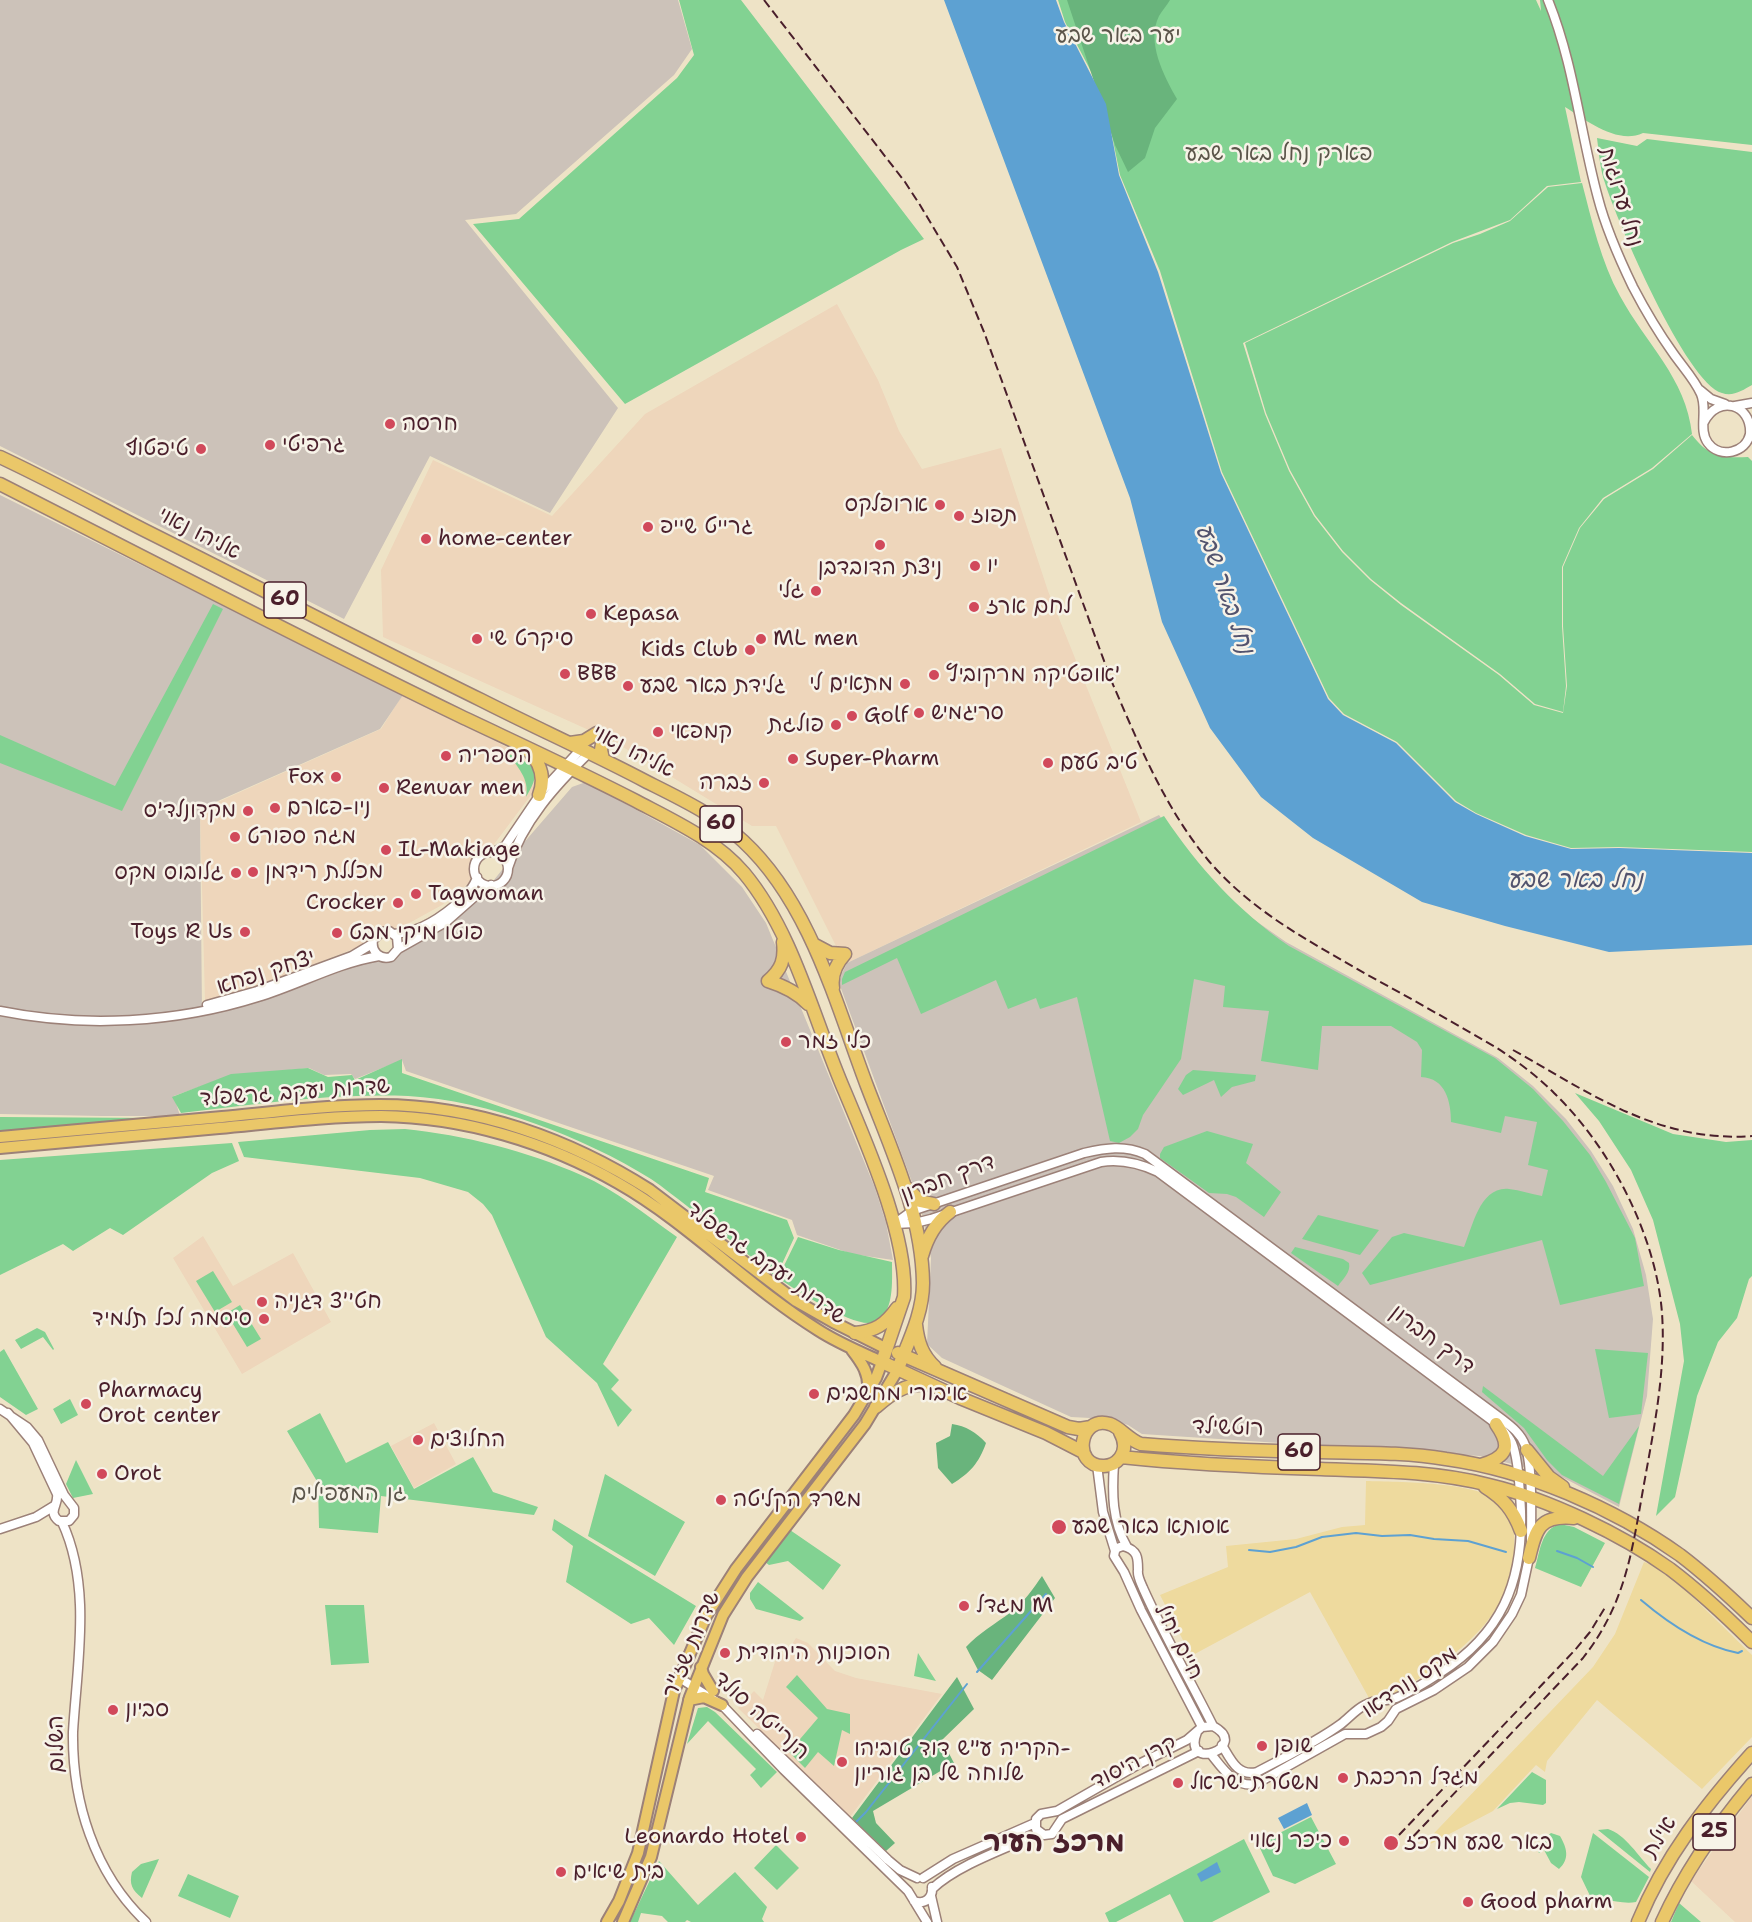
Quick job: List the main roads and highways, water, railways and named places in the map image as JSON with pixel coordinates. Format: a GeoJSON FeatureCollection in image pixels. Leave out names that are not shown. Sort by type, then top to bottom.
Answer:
{"type":"FeatureCollection","features":[{"type":"Feature","properties":{"kind":"highway","name":"אליהו נאוי"},"geometry":{"type":"LineString","coordinates":[[0,458],[603,759],[696,807],[744,842],[778,882],[813,944],[905,1185],[914,1217],[921,1263],[922,1292],[916,1323],[903,1356]]}},
{"type":"Feature","properties":{"kind":"highway","name":"אליהו נאוי"},"geometry":{"type":"LineString","coordinates":[[0,484],[332,654],[569,767],[693,832],[717,848],[745,874],[783,935],[894,1224],[905,1286],[904,1297],[882,1362]]}},
{"type":"Feature","properties":{"kind":"highway"},"geometry":{"type":"LineString","coordinates":[[580,748],[584,741],[600,735],[600,750],[603,759]]}},
{"type":"Feature","properties":{"kind":"highway"},"geometry":{"type":"LineString","coordinates":[[521,744],[532,754],[541,770],[542,787],[539,795]]}},
{"type":"Feature","properties":{"kind":"highway"},"geometry":{"type":"LineString","coordinates":[[783,935],[784,960],[780,969],[768,981],[801,996],[811,1007]]}},
{"type":"Feature","properties":{"kind":"highway"},"geometry":{"type":"LineString","coordinates":[[813,944],[830,953],[845,954],[838,962],[831,979],[834,998]]}},
{"type":"Feature","properties":{"kind":"highway"},"geometry":{"type":"LineString","coordinates":[[905,1185],[920,1201],[934,1204]]}},
{"type":"Feature","properties":{"kind":"highway"},"geometry":{"type":"LineString","coordinates":[[921,1263],[933,1230],[942,1218],[951,1212]]}},
{"type":"Feature","properties":{"kind":"highway"},"geometry":{"type":"LineString","coordinates":[[855,1333],[869,1332],[886,1323],[904,1297]]}},
{"type":"Feature","properties":{"kind":"highway"},"geometry":{"type":"LineString","coordinates":[[916,1323],[918,1340],[925,1356],[944,1374]]}},
{"type":"Feature","properties":{"kind":"highway","name":"60"},"geometry":{"type":"LineString","coordinates":[[887,1349],[1068,1427],[1079,1430],[1103,1423],[1110,1424],[1120,1432]]}},
{"type":"Feature","properties":{"kind":"highway","name":"שדרות שז\"ר"},"geometry":{"type":"LineString","coordinates":[[897,1371],[903,1356]]}},
{"type":"Feature","properties":{"kind":"highway"},"geometry":{"type":"LineString","coordinates":[[882,1362],[897,1371],[1046,1433],[1083,1452],[1083,1438],[1090,1427]]}},
{"type":"Feature","properties":{"kind":"highway"},"geometry":{"type":"LineString","coordinates":[[876,1407],[904,1387],[921,1384],[933,1386]]}},
{"type":"Feature","properties":{"kind":"highway"},"geometry":{"type":"LineString","coordinates":[[1480,1465],[1499,1458],[1504,1453],[1505,1440],[1496,1424]]}},
{"type":"Feature","properties":{"kind":"highway"},"geometry":{"type":"LineString","coordinates":[[1118,1460],[1125,1444],[1120,1432]]}},
{"type":"Feature","properties":{"kind":"highway","name":"רוטשילד"},"geometry":{"type":"LineString","coordinates":[[1120,1432],[1141,1444],[1260,1451],[1425,1456],[1480,1465]]}},
{"type":"Feature","properties":{"kind":"highway"},"geometry":{"type":"LineString","coordinates":[[1527,1450],[1550,1477],[1575,1497]]}},
{"type":"Feature","properties":{"kind":"highway","name":"60"},"geometry":{"type":"LineString","coordinates":[[1083,1452],[1089,1461],[1097,1465],[1108,1466],[1118,1460]]}},
{"type":"Feature","properties":{"kind":"highway","name":"רוטשילד"},"geometry":{"type":"LineString","coordinates":[[1118,1460],[1424,1473],[1476,1482]]}},
{"type":"Feature","properties":{"kind":"highway","name":"60"},"geometry":{"type":"LineString","coordinates":[[1480,1465],[1523,1476],[1575,1497],[1627,1524],[1679,1555],[1727,1594],[1752,1618]]}},
{"type":"Feature","properties":{"kind":"highway"},"geometry":{"type":"LineString","coordinates":[[1476,1482],[1504,1500],[1516,1518],[1521,1531]]}},
{"type":"Feature","properties":{"kind":"highway","name":"60"},"geometry":{"type":"LineString","coordinates":[[1476,1482],[1526,1495],[1619,1539],[1669,1569],[1752,1641]]}},
{"type":"Feature","properties":{"kind":"highway"},"geometry":{"type":"LineString","coordinates":[[1529,1558],[1535,1534],[1543,1523],[1556,1518],[1579,1519]]}},
{"type":"Feature","properties":{"kind":"highway","name":"אילת"},"geometry":{"type":"LineString","coordinates":[[1638,1922],[1647,1900],[1687,1832],[1752,1753]]}},
{"type":"Feature","properties":{"kind":"highway","name":"אילת"},"geometry":{"type":"LineString","coordinates":[[1662,1922],[1680,1883],[1701,1849],[1752,1784]]}},
{"type":"Feature","properties":{"kind":"main road","name":"שדרות יעקב גרשפלד"},"geometry":{"type":"LineString","coordinates":[[0,1137],[348,1106],[444,1110],[489,1120],[560,1142],[591,1155],[625,1174],[650,1190],[796,1301],[887,1349]]}},
{"type":"Feature","properties":{"kind":"main road","name":"שדרות יעקב גרשפלד"},"geometry":{"type":"LineString","coordinates":[[0,1148],[381,1116],[432,1120],[497,1133],[556,1152],[586,1165],[644,1198],[776,1301],[819,1331],[882,1362]]}},
{"type":"Feature","properties":{"kind":"main road"},"geometry":{"type":"LineString","coordinates":[[850,1347],[867,1373],[868,1393]]}},
{"type":"Feature","properties":{"kind":"main road","name":"שדרות שז\"ר"},"geometry":{"type":"LineString","coordinates":[[607,1922],[619,1901],[638,1853],[678,1677],[702,1625],[720,1591],[854,1415],[868,1393],[882,1362]]}},
{"type":"Feature","properties":{"kind":"main road","name":"שדרות שז\"ר"},"geometry":{"type":"LineString","coordinates":[[623,1922],[651,1857],[689,1700],[723,1615],[736,1593],[876,1407],[897,1371]]}},
{"type":"Feature","properties":{"kind":"main road"},"geometry":{"type":"LineString","coordinates":[[701,1667],[713,1691]]}},
{"type":"Feature","properties":{"kind":"main road"},"geometry":{"type":"LineString","coordinates":[[689,1700],[704,1697],[722,1705]]}},
{"type":"Feature","properties":{"kind":"water","name":"נחל באר שבע"},"geometry":{"type":"Polygon","coordinates":[[[944,0],[1056,0],[1064,22],[1106,104],[1119,175],[1158,272],[1221,473],[1328,699],[1343,715],[1396,743],[1455,802],[1525,836],[1571,849],[1619,848],[1752,853],[1752,945],[1609,952],[1422,902],[1313,838],[1261,797],[1210,728],[1162,622],[1130,498],[944,0]]]}},
{"type":"Feature","properties":{"kind":"water"},"geometry":{"type":"Polygon","coordinates":[[[1307,1803],[1312,1815],[1284,1829],[1278,1818],[1307,1803]]]}},
{"type":"Feature","properties":{"kind":"water"},"geometry":{"type":"Polygon","coordinates":[[[1217,1862],[1221,1872],[1201,1882],[1197,1874],[1217,1862]]]}},
{"type":"Feature","properties":{"kind":"waterway"},"geometry":{"type":"LineString","coordinates":[[1249,1550],[1270,1552],[1296,1547],[1322,1537],[1356,1533],[1382,1536],[1410,1535],[1468,1541],[1506,1552]]}},
{"type":"Feature","properties":{"kind":"waterway"},"geometry":{"type":"LineString","coordinates":[[1557,1551],[1593,1567]]}},
{"type":"Feature","properties":{"kind":"waterway"},"geometry":{"type":"LineString","coordinates":[[977,1672],[1046,1594]]}},
{"type":"Feature","properties":{"kind":"waterway"},"geometry":{"type":"LineString","coordinates":[[1641,1600],[1662,1617],[1699,1639],[1725,1650],[1738,1653],[1742,1651]]}},
{"type":"Feature","properties":{"kind":"waterway"},"geometry":{"type":"LineString","coordinates":[[855,1823],[967,1684]]}},
{"type":"Feature","properties":{"kind":"railway"},"geometry":{"type":"LineString","coordinates":[[764,0],[905,182],[957,267],[984,332],[1111,680],[1153,773],[1192,840],[1208,860],[1243,895],[1282,924],[1497,1048],[1527,1069],[1574,1115],[1594,1139],[1627,1194],[1640,1223],[1658,1283],[1663,1335],[1661,1378],[1631,1554],[1618,1596],[1609,1617],[1583,1658],[1407,1843]]}},
{"type":"Feature","properties":{"kind":"railway"},"geometry":{"type":"LineString","coordinates":[[1513,1050],[1598,1098],[1656,1123],[1686,1132],[1718,1136],[1752,1136]]}},
{"type":"Feature","properties":{"kind":"railway"},"geometry":{"type":"LineString","coordinates":[[1399,1835],[1575,1650],[1590,1632],[1606,1606]]}},
{"type":"Feature","properties":{"kind":"place","name":"חרסה"},"geometry":{"type":"Point","coordinates":[390,424]}},
{"type":"Feature","properties":{"kind":"place","name":"גרפיטי"},"geometry":{"type":"Point","coordinates":[270,445]}},
{"type":"Feature","properties":{"kind":"place","name":"טיפטוף"},"geometry":{"type":"Point","coordinates":[201,449]}},
{"type":"Feature","properties":{"kind":"place","name":"ארופלקס"},"geometry":{"type":"Point","coordinates":[940,505]}},
{"type":"Feature","properties":{"kind":"place","name":"תפוז"},"geometry":{"type":"Point","coordinates":[959,516]}},
{"type":"Feature","properties":{"kind":"place","name":"גרייט שייפ"},"geometry":{"type":"Point","coordinates":[648,527]}},
{"type":"Feature","properties":{"kind":"place","name":"home-center"},"geometry":{"type":"Point","coordinates":[426,539]}},
{"type":"Feature","properties":{"kind":"place","name":"ניצת הדובדבן"},"geometry":{"type":"Point","coordinates":[880,545]}},
{"type":"Feature","properties":{"kind":"place","name":"יו"},"geometry":{"type":"Point","coordinates":[975,566]}},
{"type":"Feature","properties":{"kind":"place","name":"גלי"},"geometry":{"type":"Point","coordinates":[816,591]}},
{"type":"Feature","properties":{"kind":"place","name":"לחם ארז"},"geometry":{"type":"Point","coordinates":[974,607]}},
{"type":"Feature","properties":{"kind":"place","name":"Kepasa"},"geometry":{"type":"Point","coordinates":[591,614]}},
{"type":"Feature","properties":{"kind":"place","name":"סיקרט שי"},"geometry":{"type":"Point","coordinates":[477,639]}},
{"type":"Feature","properties":{"kind":"place","name":"ML men"},"geometry":{"type":"Point","coordinates":[761,639]}},
{"type":"Feature","properties":{"kind":"place","name":"Kids Club"},"geometry":{"type":"Point","coordinates":[750,650]}},
{"type":"Feature","properties":{"kind":"place","name":"BBB"},"geometry":{"type":"Point","coordinates":[565,674]}},
{"type":"Feature","properties":{"kind":"place","name":"אופטיקה מרקוביץ'"},"geometry":{"type":"Point","coordinates":[934,675]}},
{"type":"Feature","properties":{"kind":"place","name":"מתאים לי"},"geometry":{"type":"Point","coordinates":[905,684]}},
{"type":"Feature","properties":{"kind":"place","name":"גלידת באר שבע"},"geometry":{"type":"Point","coordinates":[628,686]}},
{"type":"Feature","properties":{"kind":"place","name":"סריגמיש"},"geometry":{"type":"Point","coordinates":[919,713]}},
{"type":"Feature","properties":{"kind":"place","name":"Golf"},"geometry":{"type":"Point","coordinates":[852,716]}},
{"type":"Feature","properties":{"kind":"place","name":"פולגת"},"geometry":{"type":"Point","coordinates":[836,725]}},
{"type":"Feature","properties":{"kind":"place","name":"קמפאי"},"geometry":{"type":"Point","coordinates":[658,732]}},
{"type":"Feature","properties":{"kind":"place","name":"הספריה"},"geometry":{"type":"Point","coordinates":[446,756]}},
{"type":"Feature","properties":{"kind":"place","name":"Super-Pharm"},"geometry":{"type":"Point","coordinates":[793,759]}},
{"type":"Feature","properties":{"kind":"place","name":"טיב טעם"},"geometry":{"type":"Point","coordinates":[1048,763]}},
{"type":"Feature","properties":{"kind":"place","name":"Fox"},"geometry":{"type":"Point","coordinates":[336,777]}},
{"type":"Feature","properties":{"kind":"place","name":"זברה"},"geometry":{"type":"Point","coordinates":[764,783]}},
{"type":"Feature","properties":{"kind":"place","name":"Renuar men"},"geometry":{"type":"Point","coordinates":[384,788]}},
{"type":"Feature","properties":{"kind":"place","name":"ניו-פארם"},"geometry":{"type":"Point","coordinates":[275,808]}},
{"type":"Feature","properties":{"kind":"place","name":"מקדונלד'ס"},"geometry":{"type":"Point","coordinates":[248,811]}},
{"type":"Feature","properties":{"kind":"place","name":"מגה ספורט"},"geometry":{"type":"Point","coordinates":[235,837]}},
{"type":"Feature","properties":{"kind":"place","name":"IL-Makiage"},"geometry":{"type":"Point","coordinates":[386,850]}},
{"type":"Feature","properties":{"kind":"place","name":"מכללת רידמן"},"geometry":{"type":"Point","coordinates":[253,872]}},
{"type":"Feature","properties":{"kind":"place","name":"גלובוס מקס"},"geometry":{"type":"Point","coordinates":[236,873]}},
{"type":"Feature","properties":{"kind":"place","name":"Tagwoman"},"geometry":{"type":"Point","coordinates":[416,894]}},
{"type":"Feature","properties":{"kind":"place","name":"Crocker"},"geometry":{"type":"Point","coordinates":[398,903]}},
{"type":"Feature","properties":{"kind":"place","name":"Toys R Us"},"geometry":{"type":"Point","coordinates":[245,932]}},
{"type":"Feature","properties":{"kind":"place","name":"פוטו מיקי מבט"},"geometry":{"type":"Point","coordinates":[337,933]}},
{"type":"Feature","properties":{"kind":"place","name":"כלי זמר"},"geometry":{"type":"Point","coordinates":[786,1042]}},
{"type":"Feature","properties":{"kind":"place","name":"חט''צ דגניה"},"geometry":{"type":"Point","coordinates":[262,1302]}},
{"type":"Feature","properties":{"kind":"place","name":"סיסמה לכל תלמיד"},"geometry":{"type":"Point","coordinates":[264,1319]}},
{"type":"Feature","properties":{"kind":"place","name":"איבורי מחשבים"},"geometry":{"type":"Point","coordinates":[814,1394]}},
{"type":"Feature","properties":{"kind":"place","name":"Pharmacy Orot center"},"geometry":{"type":"Point","coordinates":[86,1404]}},
{"type":"Feature","properties":{"kind":"place","name":"החלוצים"},"geometry":{"type":"Point","coordinates":[418,1440]}},
{"type":"Feature","properties":{"kind":"place","name":"Orot"},"geometry":{"type":"Point","coordinates":[102,1474]}},
{"type":"Feature","properties":{"kind":"place","name":"משרד הקליטה"},"geometry":{"type":"Point","coordinates":[721,1500]}},
{"type":"Feature","properties":{"kind":"place","name":"אסותא באר שבע"},"geometry":{"type":"Point","coordinates":[1059,1527]}},
{"type":"Feature","properties":{"kind":"place","name":"מגדל M"},"geometry":{"type":"Point","coordinates":[964,1606]}},
{"type":"Feature","properties":{"kind":"place","name":"הסוכנות היהודית"},"geometry":{"type":"Point","coordinates":[725,1653]}},
{"type":"Feature","properties":{"kind":"place","name":"סביון"},"geometry":{"type":"Point","coordinates":[113,1710]}},
{"type":"Feature","properties":{"kind":"place","name":"שופן"},"geometry":{"type":"Point","coordinates":[1262,1746]}},
{"type":"Feature","properties":{"kind":"place","name":"הקריה ע\"ש דוד טוביהו- שלוחה של בן גוריון"},"geometry":{"type":"Point","coordinates":[842,1762]}},
{"type":"Feature","properties":{"kind":"place","name":"מגדל הרכבת"},"geometry":{"type":"Point","coordinates":[1343,1778]}},
{"type":"Feature","properties":{"kind":"place","name":"משטרת ישראל"},"geometry":{"type":"Point","coordinates":[1178,1783]}},
{"type":"Feature","properties":{"kind":"place","name":"Leonardo Hotel"},"geometry":{"type":"Point","coordinates":[801,1837]}},
{"type":"Feature","properties":{"kind":"place","name":"כיכר נאוי"},"geometry":{"type":"Point","coordinates":[1344,1841]}},
{"type":"Feature","properties":{"kind":"place","name":"באר שבע מרכז"},"geometry":{"type":"Point","coordinates":[1391,1843]}},
{"type":"Feature","properties":{"kind":"place","name":"בית שיאים"},"geometry":{"type":"Point","coordinates":[561,1872]}},
{"type":"Feature","properties":{"kind":"place","name":"Good pharm"},"geometry":{"type":"Point","coordinates":[1468,1902]}},
{"type":"Feature","properties":{"kind":"district","name":"מרכז העיר"},"geometry":{"type":"Point","coordinates":[1054,1844]}},
{"type":"Feature","properties":{"kind":"park label","name":"יער באר שבע"},"geometry":{"type":"Point","coordinates":[1118,36]}},
{"type":"Feature","properties":{"kind":"park label","name":"פארק נחל באר שבע"},"geometry":{"type":"Point","coordinates":[1279,154]}},
{"type":"Feature","properties":{"kind":"park label","name":"גן המעפילים"},"geometry":{"type":"Point","coordinates":[349,1494]}}]}
